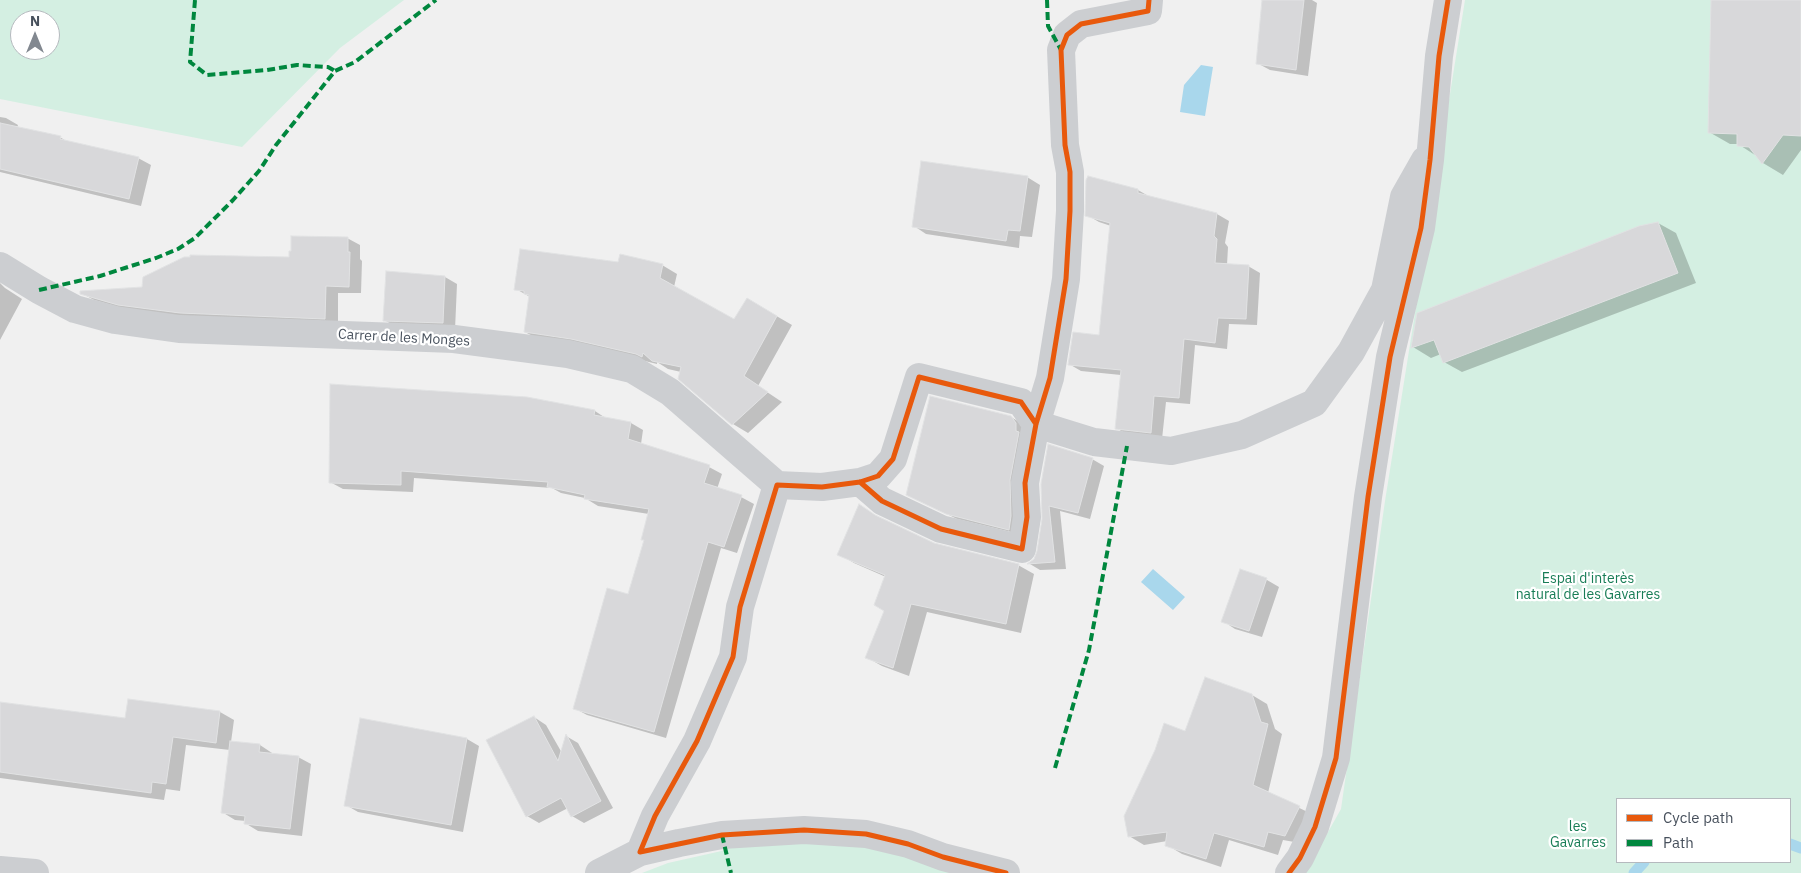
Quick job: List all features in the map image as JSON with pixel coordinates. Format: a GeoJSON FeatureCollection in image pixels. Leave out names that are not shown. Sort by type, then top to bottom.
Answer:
{"type":"FeatureCollection","features":[{"type":"Feature","properties":{"kind":"street"},"geometry":{"type":"LineString","coordinates":[[860,482],[882,501],[941,529],[1022,549],[1027,517],[1025,483],[1036,424],[1050,378],[1066,279],[1070,172],[1065,145],[1061,50],[1067,36],[1081,24],[1148,11],[1149,0]]}},
{"type":"Feature","properties":{"kind":"street"},"geometry":{"type":"LineString","coordinates":[[1294,866],[1315,827],[1336,758],[1368,497],[1390,357],[1421,228],[1431,150],[1438,56],[1448,0]]}},
{"type":"Feature","properties":{"kind":"street"},"geometry":{"type":"LineString","coordinates":[[640,852],[656,816],[697,741],[733,657],[740,607],[777,485],[822,487],[860,482],[878,476],[893,459],[919,377],[1021,402],[1036,424],[1094,442],[1171,451],[1242,435],[1314,403],[1351,352],[1385,290],[1404,197],[1431,150]]}},
{"type":"Feature","properties":{"kind":"street","name":"Carrer de les Monges"},"geometry":{"type":"LineString","coordinates":[[0,266],[74,309],[115,320],[179,329],[454,339],[568,354],[632,369],[670,392],[777,485]]}},
{"type":"Feature","properties":{"kind":"street"},"geometry":{"type":"LineString","coordinates":[[599,873],[640,852],[722,835],[804,830],[866,834],[908,844],[943,857],[1006,873]]}},
{"type":"Feature","properties":{"kind":"street"},"geometry":{"type":"LineString","coordinates":[[0,870],[35,873]]}},
{"type":"Feature","properties":{"kind":"green space"},"geometry":{"type":"Polygon","coordinates":[[[0,0],[404,0],[340,48],[242,147],[0,99],[0,0]]]}},
{"type":"Feature","properties":{"kind":"green space","name":"Espai d'interès natural de les Gavarres"},"geometry":{"type":"Polygon","coordinates":[[[1465,0],[1801,0],[1801,873],[1305,873],[1341,809],[1385,501],[1465,0]]]}},
{"type":"Feature","properties":{"kind":"green space"},"geometry":{"type":"Polygon","coordinates":[[[804,830],[1006,873],[642,873],[668,863],[726,850],[722,835],[804,830]]]}},
{"type":"Feature","properties":{"kind":"water"},"geometry":{"type":"Polygon","coordinates":[[[1201,65],[1213,67],[1205,116],[1180,112],[1184,85],[1201,65]]]}},
{"type":"Feature","properties":{"kind":"water"},"geometry":{"type":"Polygon","coordinates":[[[1153,569],[1185,597],[1173,610],[1141,582],[1153,569]]]}},
{"type":"Feature","properties":{"kind":"building"},"geometry":{"type":"Polygon","coordinates":[[[1262,0],[1304,0],[1296,70],[1256,64],[1262,0]]]}},
{"type":"Feature","properties":{"kind":"building"},"geometry":{"type":"Polygon","coordinates":[[[1711,0],[1801,0],[1801,136],[1783,135],[1762,164],[1749,147],[1737,146],[1737,134],[1708,133],[1711,0]]]}},
{"type":"Feature","properties":{"kind":"building"},"geometry":{"type":"Polygon","coordinates":[[[0,123],[61,136],[60,139],[139,157],[129,199],[0,169],[0,123]]]}},
{"type":"Feature","properties":{"kind":"building"},"geometry":{"type":"Polygon","coordinates":[[[921,161],[1028,176],[1020,231],[1008,230],[1006,241],[912,227],[921,161]]]}},
{"type":"Feature","properties":{"kind":"building"},"geometry":{"type":"Polygon","coordinates":[[[1088,176],[1138,189],[1138,193],[1217,213],[1214,236],[1217,239],[1215,263],[1249,265],[1246,319],[1218,318],[1215,343],[1184,339],[1179,398],[1154,396],[1151,433],[1115,429],[1121,370],[1068,365],[1073,332],[1099,335],[1110,223],[1085,216],[1086,180],[1088,176]]]}},
{"type":"Feature","properties":{"kind":"building"},"geometry":{"type":"Polygon","coordinates":[[[1658,222],[1678,273],[1443,363],[1434,340],[1411,348],[1417,313],[1639,226],[1658,222]]]}},
{"type":"Feature","properties":{"kind":"building"},"geometry":{"type":"Polygon","coordinates":[[[291,236],[348,237],[348,252],[350,252],[349,287],[326,286],[325,319],[180,313],[118,305],[80,294],[80,291],[142,287],[143,277],[184,257],[190,257],[190,255],[289,257],[291,236]]]}},
{"type":"Feature","properties":{"kind":"building"},"geometry":{"type":"Polygon","coordinates":[[[520,249],[618,262],[620,254],[663,264],[660,278],[734,319],[747,298],[777,316],[744,376],[768,392],[732,425],[678,379],[681,367],[652,361],[643,353],[642,357],[571,339],[524,332],[529,295],[524,294],[524,291],[514,290],[520,249]]]}},
{"type":"Feature","properties":{"kind":"building"},"geometry":{"type":"Polygon","coordinates":[[[386,271],[445,276],[443,323],[383,321],[386,271]]]}},
{"type":"Feature","properties":{"kind":"building"},"geometry":{"type":"Polygon","coordinates":[[[330,384],[527,397],[595,410],[594,415],[631,422],[628,439],[710,465],[704,483],[742,495],[724,547],[708,542],[654,732],[573,709],[607,588],[628,594],[644,540],[641,540],[649,509],[584,499],[585,495],[547,487],[548,482],[401,471],[401,485],[329,483],[330,384]]]}},
{"type":"Feature","properties":{"kind":"building"},"geometry":{"type":"Polygon","coordinates":[[[930,396],[1011,416],[1016,423],[1016,431],[1019,432],[1010,480],[1011,516],[1009,530],[946,514],[906,495],[930,396]]]}},
{"type":"Feature","properties":{"kind":"building"},"geometry":{"type":"Polygon","coordinates":[[[1048,444],[1093,458],[1078,513],[1049,506],[1055,562],[1027,564],[1034,559],[1037,551],[1042,519],[1041,484],[1048,444]]]}},
{"type":"Feature","properties":{"kind":"building"},"geometry":{"type":"Polygon","coordinates":[[[859,504],[875,515],[934,543],[1019,564],[1006,624],[911,604],[893,668],[865,658],[884,611],[874,605],[885,575],[837,555],[859,504]]]}},
{"type":"Feature","properties":{"kind":"building"},"geometry":{"type":"Polygon","coordinates":[[[1240,569],[1267,578],[1249,631],[1221,622],[1240,569]]]}},
{"type":"Feature","properties":{"kind":"building"},"geometry":{"type":"Polygon","coordinates":[[[1205,677],[1252,694],[1261,722],[1268,724],[1253,785],[1300,806],[1285,836],[1268,832],[1264,847],[1214,833],[1206,859],[1165,846],[1167,832],[1128,837],[1124,816],[1155,750],[1164,723],[1185,731],[1205,677]]]}},
{"type":"Feature","properties":{"kind":"building"},"geometry":{"type":"Polygon","coordinates":[[[128,699],[220,711],[216,743],[173,737],[166,784],[152,782],[151,793],[0,772],[0,702],[125,718],[128,699]]]}},
{"type":"Feature","properties":{"kind":"building"},"geometry":{"type":"Polygon","coordinates":[[[534,716],[558,761],[566,734],[601,801],[571,817],[561,798],[526,817],[486,740],[534,716]]]}},
{"type":"Feature","properties":{"kind":"building"},"geometry":{"type":"Polygon","coordinates":[[[360,718],[467,738],[451,825],[344,806],[360,718]]]}},
{"type":"Feature","properties":{"kind":"building"},"geometry":{"type":"Polygon","coordinates":[[[230,741],[260,744],[259,752],[299,756],[290,829],[244,824],[245,816],[221,813],[230,741]]]}},
{"type":"Feature","properties":{"kind":"waterway"},"geometry":{"type":"LineString","coordinates":[[1791,844],[1801,848]]}},
{"type":"Feature","properties":{"kind":"waterway"},"geometry":{"type":"LineString","coordinates":[[1634,873],[1643,863]]}},
{"type":"Feature","properties":{"kind":"marked path"},"geometry":{"type":"LineString","coordinates":[[195,0],[190,62],[207,75],[267,70],[297,65],[328,67],[335,71]]}},
{"type":"Feature","properties":{"kind":"marked path"},"geometry":{"type":"LineString","coordinates":[[39,290],[100,276],[156,258],[178,249],[195,238],[259,171],[276,145],[335,71],[355,62],[436,0]]}},
{"type":"Feature","properties":{"kind":"marked path"},"geometry":{"type":"LineString","coordinates":[[1047,0],[1048,26],[1061,50]]}},
{"type":"Feature","properties":{"kind":"marked path"},"geometry":{"type":"LineString","coordinates":[[1055,768],[1089,650],[1127,446]]}},
{"type":"Feature","properties":{"kind":"marked path"},"geometry":{"type":"LineString","coordinates":[[722,835],[731,873]]}},
{"type":"Feature","properties":{"kind":"cycle path"},"geometry":{"type":"LineString","coordinates":[[860,482],[882,501],[941,529],[1022,549],[1027,517],[1025,483],[1036,424],[1050,378],[1066,279],[1070,172],[1065,145],[1061,50],[1067,35],[1081,24],[1148,11],[1149,0]]}},
{"type":"Feature","properties":{"kind":"cycle path"},"geometry":{"type":"LineString","coordinates":[[1289,873],[1300,858],[1315,827],[1336,758],[1368,497],[1390,357],[1421,228],[1430,160],[1439,56],[1448,0]]}},
{"type":"Feature","properties":{"kind":"cycle path"},"geometry":{"type":"LineString","coordinates":[[640,852],[655,816],[697,741],[733,657],[740,607],[777,485],[822,487],[860,482],[878,476],[893,459],[919,377],[1021,402],[1036,424]]}},
{"type":"Feature","properties":{"kind":"cycle path"},"geometry":{"type":"LineString","coordinates":[[640,852],[722,835],[804,830],[866,834],[908,844],[943,857],[1006,873]]}},
{"type":"Feature","properties":{"kind":"park label","name":"les Gavarres"},"geometry":{"type":"Point","coordinates":[1578,836]}}]}
